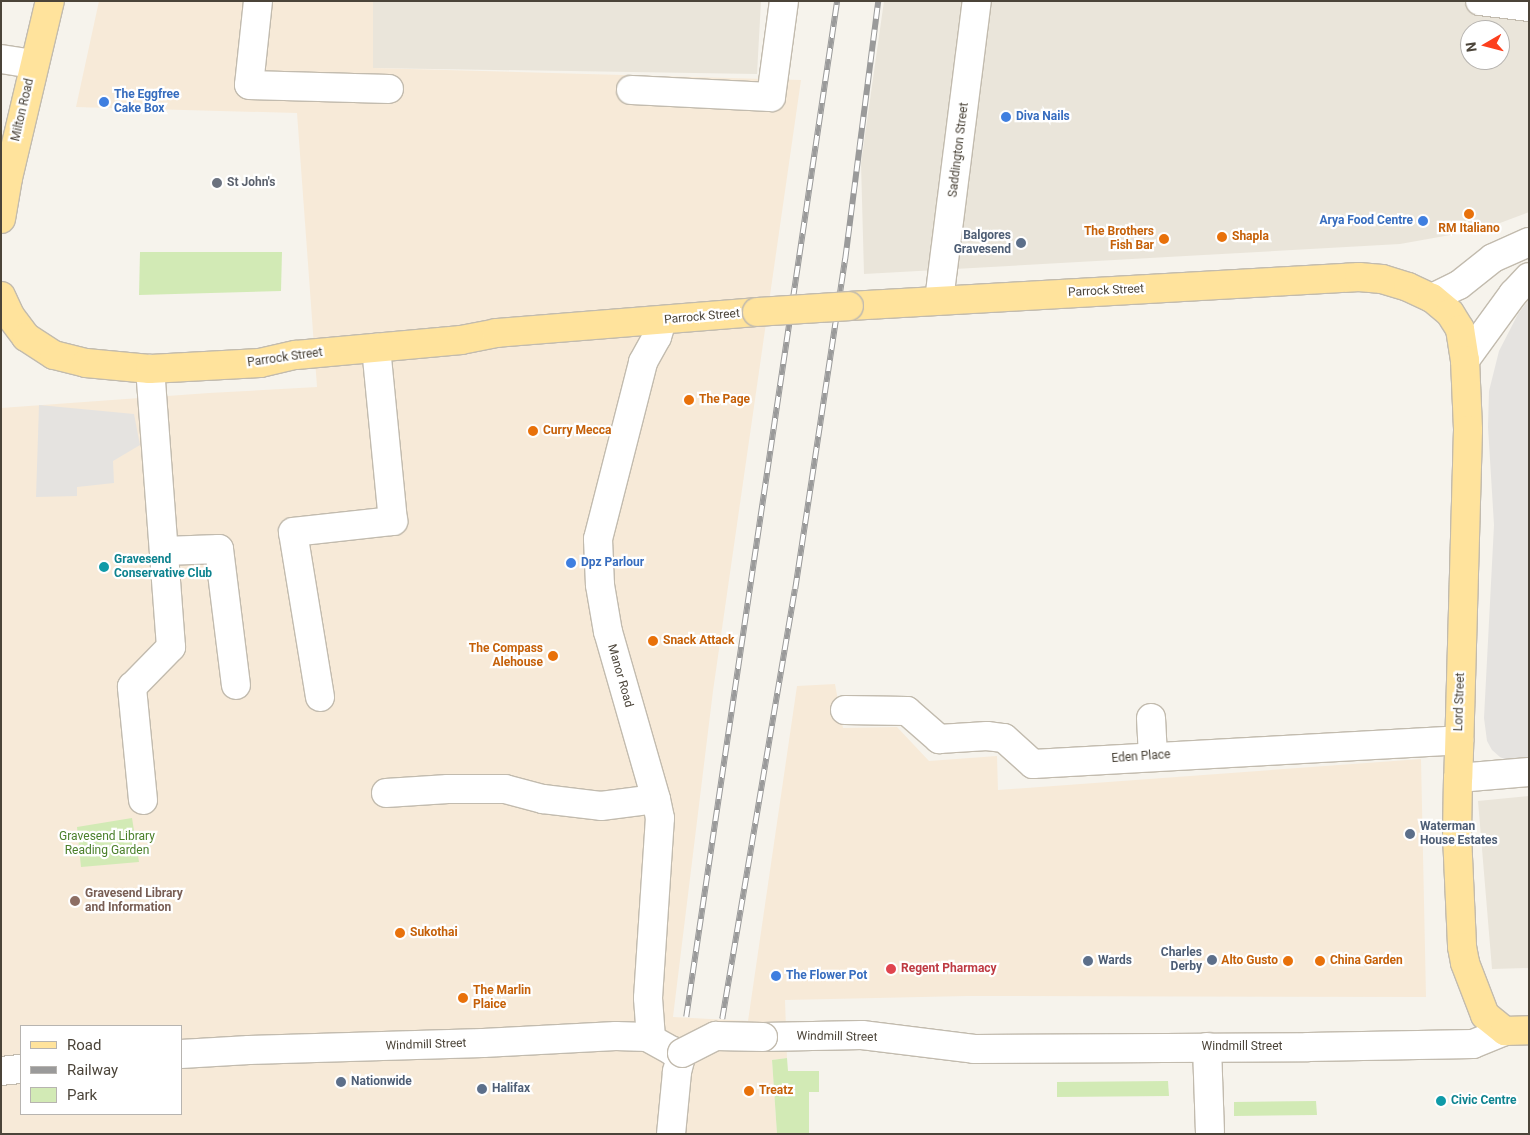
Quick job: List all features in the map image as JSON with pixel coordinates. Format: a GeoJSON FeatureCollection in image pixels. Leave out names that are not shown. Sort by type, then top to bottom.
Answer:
{"type":"FeatureCollection","features":[{"type":"Feature","properties":{"kind":"main road","name":"Milton Road"},"geometry":{"type":"LineString","coordinates":[[1,219],[34,64],[50,1]]}},
{"type":"Feature","properties":{"kind":"main road","name":"Parrock Street"},"geometry":{"type":"LineString","coordinates":[[1,296],[11,317],[26,337],[54,355],[86,364],[150,369],[260,364],[296,355],[461,340],[508,332],[707,315],[1359,277],[1382,279],[1408,287],[1432,298],[1450,313],[1460,329],[1465,360]]}},
{"type":"Feature","properties":{"kind":"main road","name":"Lord Street"},"geometry":{"type":"LineString","coordinates":[[1465,360],[1468,430],[1457,835],[1463,956],[1482,1008],[1493,1023],[1517,1031]]}},
{"type":"Feature","properties":{"kind":"street"},"geometry":{"type":"LineString","coordinates":[[258,1],[249,85],[390,89]]}},
{"type":"Feature","properties":{"kind":"street"},"geometry":{"type":"LineString","coordinates":[[631,90],[771,97],[784,1]]}},
{"type":"Feature","properties":{"kind":"street","name":"Saddington Street"},"geometry":{"type":"LineString","coordinates":[[939,300],[977,1]]}},
{"type":"Feature","properties":{"kind":"street"},"geometry":{"type":"LineString","coordinates":[[1480,1],[1529,7]]}},
{"type":"Feature","properties":{"kind":"street"},"geometry":{"type":"LineString","coordinates":[[1,59],[34,64]]}},
{"type":"Feature","properties":{"kind":"street"},"geometry":{"type":"LineString","coordinates":[[1432,298],[1459,285],[1493,258],[1529,242]]}},
{"type":"Feature","properties":{"kind":"street"},"geometry":{"type":"LineString","coordinates":[[1465,360],[1513,294],[1529,277]]}},
{"type":"Feature","properties":{"kind":"street","name":"Manor Road"},"geometry":{"type":"LineString","coordinates":[[651,1038],[648,998],[660,830],[656,800],[608,632],[600,584],[598,539],[642,362],[656,337],[662,320]]}},
{"type":"Feature","properties":{"kind":"street"},"geometry":{"type":"LineString","coordinates":[[320,697],[293,532],[393,521],[376,348]]}},
{"type":"Feature","properties":{"kind":"street"},"geometry":{"type":"LineString","coordinates":[[143,800],[132,688],[171,647],[150,369]]}},
{"type":"Feature","properties":{"kind":"street"},"geometry":{"type":"LineString","coordinates":[[164,552],[219,549],[236,685]]}},
{"type":"Feature","properties":{"kind":"street","name":"Eden Place"},"geometry":{"type":"LineString","coordinates":[[845,710],[907,711],[939,739],[987,736],[1004,738],[1033,764],[1459,740]]}},
{"type":"Feature","properties":{"kind":"street"},"geometry":{"type":"LineString","coordinates":[[1151,718],[1153,757]]}},
{"type":"Feature","properties":{"kind":"street"},"geometry":{"type":"LineString","coordinates":[[1458,778],[1529,772]]}},
{"type":"Feature","properties":{"kind":"street"},"geometry":{"type":"LineString","coordinates":[[386,793],[448,789],[505,789],[543,799],[601,806],[656,800]]}},
{"type":"Feature","properties":{"kind":"street","name":"Windmill Street"},"geometry":{"type":"LineString","coordinates":[[182,1054],[249,1050],[483,1043],[616,1036],[651,1038],[668,1049],[682,1053],[716,1036],[862,1035],[974,1049],[1473,1044],[1517,1031]]}},
{"type":"Feature","properties":{"kind":"street"},"geometry":{"type":"LineString","coordinates":[[1207,1047],[1210,1132]]}},
{"type":"Feature","properties":{"kind":"street"},"geometry":{"type":"LineString","coordinates":[[671,1134],[677,1072],[682,1053]]}},
{"type":"Feature","properties":{"kind":"street"},"geometry":{"type":"LineString","coordinates":[[1,1071],[20,1069]]}},
{"type":"Feature","properties":{"kind":"shaded area"},"geometry":{"type":"Polygon","coordinates":[[[99,1],[373,1],[373,68],[801,80],[713,691],[673,1017],[748,1021],[797,686],[835,684],[843,728],[897,727],[929,761],[997,756],[998,790],[1421,759],[1426,997],[967,996],[785,1000],[787,1058],[772,1060],[777,1134],[1,1134],[1,408],[317,387],[297,113],[76,107],[99,1]]]}},
{"type":"Feature","properties":{"kind":"shaded area"},"geometry":{"type":"Polygon","coordinates":[[[373,1],[761,1],[757,74],[373,68],[373,1]]]}},
{"type":"Feature","properties":{"kind":"shaded area"},"geometry":{"type":"Polygon","coordinates":[[[884,1],[1529,1],[1529,212],[1484,229],[1400,244],[864,274],[861,163],[884,1]]]}},
{"type":"Feature","properties":{"kind":"shaded area"},"geometry":{"type":"Polygon","coordinates":[[[1529,299],[1529,761],[1509,761],[1500,757],[1492,750],[1487,741],[1484,718],[1494,525],[1488,427],[1489,391],[1499,351],[1518,314],[1529,299]]]}},
{"type":"Feature","properties":{"kind":"shaded area"},"geometry":{"type":"Polygon","coordinates":[[[39,405],[134,414],[140,445],[113,461],[114,483],[77,487],[77,496],[36,497],[39,405]]]}},
{"type":"Feature","properties":{"kind":"shaded area"},"geometry":{"type":"Polygon","coordinates":[[[1529,796],[1529,968],[1492,969],[1478,801],[1529,796]]]}},
{"type":"Feature","properties":{"kind":"green space"},"geometry":{"type":"Polygon","coordinates":[[[140,252],[282,252],[281,291],[139,295],[140,252]]]}},
{"type":"Feature","properties":{"kind":"green space","name":"Gravesend Library Reading Garden"},"geometry":{"type":"Polygon","coordinates":[[[132,818],[139,862],[81,867],[77,827],[132,818]]]}},
{"type":"Feature","properties":{"kind":"green space"},"geometry":{"type":"Polygon","coordinates":[[[787,1058],[788,1071],[819,1071],[819,1092],[809,1092],[809,1134],[777,1134],[772,1060],[787,1058]]]}},
{"type":"Feature","properties":{"kind":"green space"},"geometry":{"type":"Polygon","coordinates":[[[1168,1081],[1169,1096],[1057,1097],[1057,1082],[1168,1081]]]}},
{"type":"Feature","properties":{"kind":"green space"},"geometry":{"type":"Polygon","coordinates":[[[1316,1101],[1317,1115],[1234,1116],[1234,1102],[1316,1101]]]}},
{"type":"Feature","properties":{"kind":"railway"},"geometry":{"type":"LineString","coordinates":[[686,1017],[837,1]]}},
{"type":"Feature","properties":{"kind":"railway"},"geometry":{"type":"LineString","coordinates":[[722,1019],[795,589],[845,259],[878,1]]}},
{"type":"Feature","properties":{"kind":"place","name":"The Eggfree Cake Box"},"geometry":{"type":"Point","coordinates":[104,102]}},
{"type":"Feature","properties":{"kind":"place","name":"Diva Nails"},"geometry":{"type":"Point","coordinates":[1006,117]}},
{"type":"Feature","properties":{"kind":"place","name":"St John's"},"geometry":{"type":"Point","coordinates":[217,183]}},
{"type":"Feature","properties":{"kind":"place","name":"RM Italiano"},"geometry":{"type":"Point","coordinates":[1469,214]}},
{"type":"Feature","properties":{"kind":"place","name":"Arya Food Centre"},"geometry":{"type":"Point","coordinates":[1423,221]}},
{"type":"Feature","properties":{"kind":"place","name":"Shapla"},"geometry":{"type":"Point","coordinates":[1222,237]}},
{"type":"Feature","properties":{"kind":"place","name":"The Brothers Fish Bar"},"geometry":{"type":"Point","coordinates":[1164,239]}},
{"type":"Feature","properties":{"kind":"place","name":"Balgores Gravesend"},"geometry":{"type":"Point","coordinates":[1021,243]}},
{"type":"Feature","properties":{"kind":"place","name":"The Page"},"geometry":{"type":"Point","coordinates":[689,400]}},
{"type":"Feature","properties":{"kind":"place","name":"Curry Mecca"},"geometry":{"type":"Point","coordinates":[533,431]}},
{"type":"Feature","properties":{"kind":"place","name":"Dpz Parlour"},"geometry":{"type":"Point","coordinates":[571,563]}},
{"type":"Feature","properties":{"kind":"place","name":"Gravesend Conservative Club"},"geometry":{"type":"Point","coordinates":[104,567]}},
{"type":"Feature","properties":{"kind":"place","name":"Snack Attack"},"geometry":{"type":"Point","coordinates":[653,641]}},
{"type":"Feature","properties":{"kind":"place","name":"The Compass Alehouse"},"geometry":{"type":"Point","coordinates":[553,656]}},
{"type":"Feature","properties":{"kind":"place","name":"Waterman House Estates"},"geometry":{"type":"Point","coordinates":[1410,834]}},
{"type":"Feature","properties":{"kind":"place","name":"Gravesend Library and Information"},"geometry":{"type":"Point","coordinates":[75,901]}},
{"type":"Feature","properties":{"kind":"place","name":"Sukothai"},"geometry":{"type":"Point","coordinates":[400,933]}},
{"type":"Feature","properties":{"kind":"place","name":"Charles Derby"},"geometry":{"type":"Point","coordinates":[1212,960]}},
{"type":"Feature","properties":{"kind":"place","name":"Wards"},"geometry":{"type":"Point","coordinates":[1088,961]}},
{"type":"Feature","properties":{"kind":"place","name":"Alto Gusto"},"geometry":{"type":"Point","coordinates":[1288,961]}},
{"type":"Feature","properties":{"kind":"place","name":"China Garden"},"geometry":{"type":"Point","coordinates":[1320,961]}},
{"type":"Feature","properties":{"kind":"place","name":"Regent Pharmacy"},"geometry":{"type":"Point","coordinates":[891,969]}},
{"type":"Feature","properties":{"kind":"place","name":"The Flower Pot"},"geometry":{"type":"Point","coordinates":[776,976]}},
{"type":"Feature","properties":{"kind":"place","name":"The Marlin Plaice"},"geometry":{"type":"Point","coordinates":[463,998]}},
{"type":"Feature","properties":{"kind":"place","name":"Nationwide"},"geometry":{"type":"Point","coordinates":[341,1082]}},
{"type":"Feature","properties":{"kind":"place","name":"Halifax"},"geometry":{"type":"Point","coordinates":[482,1089]}},
{"type":"Feature","properties":{"kind":"place","name":"Treatz"},"geometry":{"type":"Point","coordinates":[749,1091]}},
{"type":"Feature","properties":{"kind":"place","name":"Civic Centre"},"geometry":{"type":"Point","coordinates":[1441,1101]}}]}
